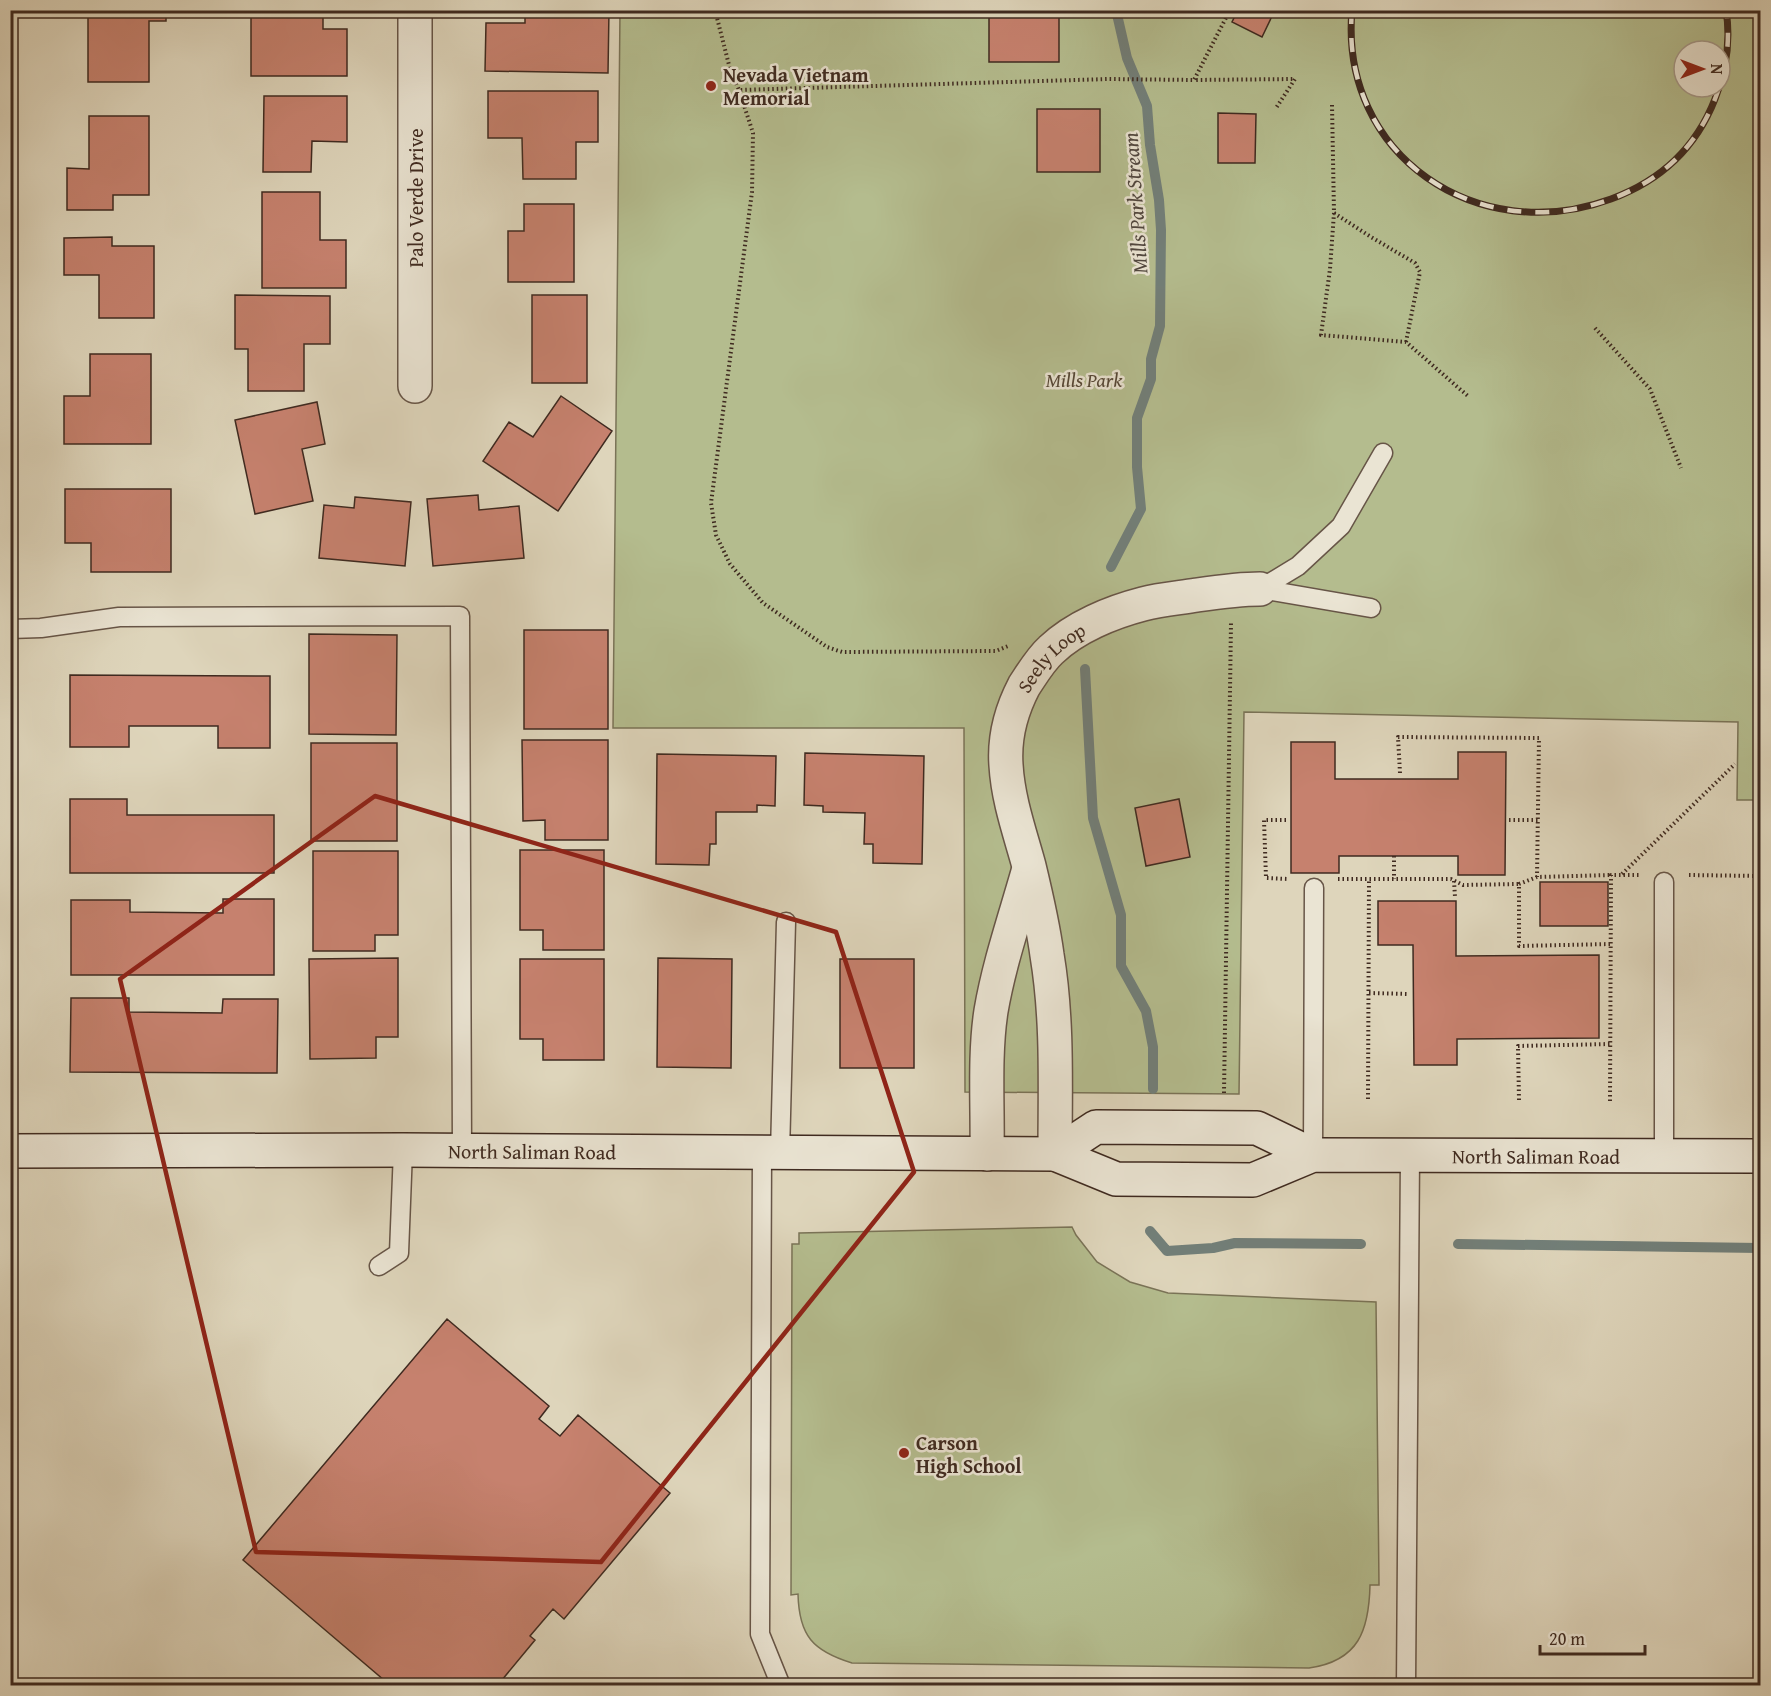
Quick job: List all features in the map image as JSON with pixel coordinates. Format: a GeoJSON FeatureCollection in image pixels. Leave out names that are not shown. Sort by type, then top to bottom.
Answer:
{"type":"FeatureCollection","features":[{"type":"Feature","properties":{"kind":"main road","name":"Palo Verde Drive"},"geometry":{"type":"LineString","coordinates":[[415,386],[416,10]]}},
{"type":"Feature","properties":{"kind":"main road","name":"Seely Loop"},"geometry":{"type":"LineString","coordinates":[[1055,1154],[1053,999],[1047,953],[1029,867],[1012,809],[1007,780],[1005,745],[1013,710],[1029,677],[1049,651],[1080,629],[1122,610],[1146,603],[1246,590]]}},
{"type":"Feature","properties":{"kind":"main road"},"geometry":{"type":"LineString","coordinates":[[987,1154],[989,1033],[992,1010],[999,972],[1029,867]]}},
{"type":"Feature","properties":{"kind":"main road","name":"North Saliman Road"},"geometry":{"type":"LineString","coordinates":[[1055,1154],[1096,1127],[1257,1128],[1313,1155]]}},
{"type":"Feature","properties":{"kind":"main road","name":"North Saliman Road"},"geometry":{"type":"LineString","coordinates":[[10,1151],[462,1150],[1055,1154],[1116,1179],[1241,1180],[1253,1180],[1313,1155],[1761,1156]]}},
{"type":"Feature","properties":{"kind":"lane","name":"Seely Loop"},"geometry":{"type":"LineString","coordinates":[[1246,590],[1298,567],[1341,526],[1383,453]]}},
{"type":"Feature","properties":{"kind":"lane","name":"Seely Loop"},"geometry":{"type":"LineString","coordinates":[[1246,590],[1371,608]]}},
{"type":"Feature","properties":{"kind":"lane"},"geometry":{"type":"LineString","coordinates":[[10,629],[41,628],[119,617],[460,616],[462,1150]]}},
{"type":"Feature","properties":{"kind":"lane"},"geometry":{"type":"LineString","coordinates":[[1664,882],[1664,1156]]}},
{"type":"Feature","properties":{"kind":"lane"},"geometry":{"type":"LineString","coordinates":[[1313,1155],[1314,888]]}},
{"type":"Feature","properties":{"kind":"lane"},"geometry":{"type":"LineString","coordinates":[[781,1686],[759,1634],[771,1153],[786,922]]}},
{"type":"Feature","properties":{"kind":"lane"},"geometry":{"type":"LineString","coordinates":[[379,1266],[399,1253],[403,1150]]}},
{"type":"Feature","properties":{"kind":"lane"},"geometry":{"type":"LineString","coordinates":[[1406,1686],[1410,1155]]}},
{"type":"Feature","properties":{"kind":"path"},"geometry":{"type":"LineString","coordinates":[[715,10],[730,69],[753,133],[753,192],[711,503],[716,536],[730,564],[763,603],[827,647],[842,652],[996,651],[1012,644]]}},
{"type":"Feature","properties":{"kind":"path"},"geometry":{"type":"LineString","coordinates":[[1194,80],[1230,10]]}},
{"type":"Feature","properties":{"kind":"path"},"geometry":{"type":"LineString","coordinates":[[739,90],[1109,79],[1295,79],[1276,108]]}},
{"type":"Feature","properties":{"kind":"path"},"geometry":{"type":"LineString","coordinates":[[1332,105],[1334,213],[1330,269],[1321,335],[1406,342],[1469,397]]}},
{"type":"Feature","properties":{"kind":"path"},"geometry":{"type":"LineString","coordinates":[[1334,213],[1415,263],[1420,272],[1406,342]]}},
{"type":"Feature","properties":{"kind":"path"},"geometry":{"type":"LineString","coordinates":[[1595,328],[1650,389],[1681,468]]}},
{"type":"Feature","properties":{"kind":"path"},"geometry":{"type":"LineString","coordinates":[[1224,1100],[1246,590]]}},
{"type":"Feature","properties":{"kind":"path"},"geometry":{"type":"LineString","coordinates":[[1400,773],[1398,737],[1539,738],[1537,877]]}},
{"type":"Feature","properties":{"kind":"path"},"geometry":{"type":"LineString","coordinates":[[1622,875],[1735,764]]}},
{"type":"Feature","properties":{"kind":"path"},"geometry":{"type":"LineString","coordinates":[[1286,820],[1264,820],[1266,878],[1289,879]]}},
{"type":"Feature","properties":{"kind":"path"},"geometry":{"type":"LineString","coordinates":[[1509,820],[1539,820]]}},
{"type":"Feature","properties":{"kind":"path"},"geometry":{"type":"LineString","coordinates":[[1394,856],[1394,879]]}},
{"type":"Feature","properties":{"kind":"path"},"geometry":{"type":"LineString","coordinates":[[1336,879],[1451,879],[1463,885],[1519,884],[1537,877],[1611,875]]}},
{"type":"Feature","properties":{"kind":"path"},"geometry":{"type":"LineString","coordinates":[[1368,1099],[1369,879]]}},
{"type":"Feature","properties":{"kind":"path"},"geometry":{"type":"LineString","coordinates":[[1454,881],[1455,897]]}},
{"type":"Feature","properties":{"kind":"path"},"geometry":{"type":"LineString","coordinates":[[1519,884],[1519,946],[1610,944]]}},
{"type":"Feature","properties":{"kind":"path"},"geometry":{"type":"LineString","coordinates":[[1369,993],[1409,994]]}},
{"type":"Feature","properties":{"kind":"path"},"geometry":{"type":"LineString","coordinates":[[1519,1100],[1518,1046],[1610,1044]]}},
{"type":"Feature","properties":{"kind":"highlighted area"},"geometry":{"type":"Polygon","coordinates":[[[375,796],[836,932],[914,1172],[601,1562],[256,1552],[120,979],[375,796]]]}},
{"type":"Feature","properties":{"kind":"green space","name":"Mills Park"},"geometry":{"type":"Polygon","coordinates":[[[620,11],[1760,11],[1760,800],[1737,800],[1738,722],[1244,712],[1239,1094],[965,1092],[964,728],[613,728],[620,11]]]}},
{"type":"Feature","properties":{"kind":"green space"},"geometry":{"type":"Polygon","coordinates":[[[1072,1227],[1097,1262],[1130,1282],[1168,1293],[1376,1302],[1379,1585],[1370,1585],[1367,1616],[1358,1641],[1350,1651],[1326,1664],[1309,1668],[852,1663],[818,1647],[805,1631],[801,1621],[798,1594],[791,1595],[792,1244],[799,1244],[799,1233],[1072,1227]]]}},
{"type":"Feature","properties":{"kind":"building"},"geometry":{"type":"Polygon","coordinates":[[[64,10],[166,10],[166,21],[149,21],[149,82],[88,82],[88,13],[64,13],[64,10]]]}},
{"type":"Feature","properties":{"kind":"building"},"geometry":{"type":"Polygon","coordinates":[[[251,10],[323,10],[323,29],[347,29],[347,76],[251,76],[251,10]]]}},
{"type":"Feature","properties":{"kind":"building"},"geometry":{"type":"Polygon","coordinates":[[[525,10],[609,10],[608,73],[485,71],[486,23],[525,23],[525,10]]]}},
{"type":"Feature","properties":{"kind":"building"},"geometry":{"type":"Polygon","coordinates":[[[989,10],[1059,10],[1059,62],[989,62],[989,10]]]}},
{"type":"Feature","properties":{"kind":"building"},"geometry":{"type":"Polygon","coordinates":[[[1238,10],[1275,10],[1262,37],[1232,22],[1238,10]]]}},
{"type":"Feature","properties":{"kind":"building"},"geometry":{"type":"Polygon","coordinates":[[[488,91],[598,91],[598,142],[576,142],[576,179],[523,179],[522,138],[488,138],[488,91]]]}},
{"type":"Feature","properties":{"kind":"building"},"geometry":{"type":"Polygon","coordinates":[[[264,96],[347,96],[347,142],[312,141],[311,172],[263,172],[264,96]]]}},
{"type":"Feature","properties":{"kind":"building"},"geometry":{"type":"Polygon","coordinates":[[[1037,109],[1100,109],[1100,172],[1037,172],[1037,109]]]}},
{"type":"Feature","properties":{"kind":"building"},"geometry":{"type":"Polygon","coordinates":[[[1218,113],[1256,114],[1255,163],[1218,163],[1218,113]]]}},
{"type":"Feature","properties":{"kind":"building"},"geometry":{"type":"Polygon","coordinates":[[[89,116],[149,116],[149,195],[113,195],[113,210],[67,210],[67,168],[89,169],[89,116]]]}},
{"type":"Feature","properties":{"kind":"building"},"geometry":{"type":"Polygon","coordinates":[[[262,192],[320,192],[320,240],[346,240],[346,288],[262,288],[262,192]]]}},
{"type":"Feature","properties":{"kind":"building"},"geometry":{"type":"Polygon","coordinates":[[[524,204],[574,204],[574,282],[508,282],[508,231],[524,231],[524,204]]]}},
{"type":"Feature","properties":{"kind":"building"},"geometry":{"type":"Polygon","coordinates":[[[112,237],[112,246],[154,246],[154,318],[99,318],[99,275],[64,275],[64,238],[112,237]]]}},
{"type":"Feature","properties":{"kind":"building"},"geometry":{"type":"Polygon","coordinates":[[[235,295],[330,296],[330,344],[304,344],[304,391],[248,391],[248,349],[235,349],[235,295]]]}},
{"type":"Feature","properties":{"kind":"building"},"geometry":{"type":"Polygon","coordinates":[[[532,295],[587,295],[587,383],[532,383],[532,295]]]}},
{"type":"Feature","properties":{"kind":"building"},"geometry":{"type":"Polygon","coordinates":[[[90,354],[151,354],[151,444],[64,444],[64,396],[90,396],[90,354]]]}},
{"type":"Feature","properties":{"kind":"building"},"geometry":{"type":"Polygon","coordinates":[[[561,396],[612,431],[558,511],[483,461],[509,422],[533,437],[561,396]]]}},
{"type":"Feature","properties":{"kind":"building"},"geometry":{"type":"Polygon","coordinates":[[[317,402],[325,444],[302,449],[313,501],[255,514],[235,420],[317,402]]]}},
{"type":"Feature","properties":{"kind":"building"},"geometry":{"type":"Polygon","coordinates":[[[65,489],[171,489],[171,572],[91,572],[91,543],[65,543],[65,489]]]}},
{"type":"Feature","properties":{"kind":"building"},"geometry":{"type":"Polygon","coordinates":[[[478,495],[479,510],[519,506],[524,558],[433,566],[427,499],[478,495]]]}},
{"type":"Feature","properties":{"kind":"building"},"geometry":{"type":"Polygon","coordinates":[[[355,497],[411,502],[405,566],[319,558],[324,505],[354,508],[355,497]]]}},
{"type":"Feature","properties":{"kind":"building"},"geometry":{"type":"Polygon","coordinates":[[[524,630],[608,630],[608,729],[524,729],[524,630]]]}},
{"type":"Feature","properties":{"kind":"building"},"geometry":{"type":"Polygon","coordinates":[[[309,634],[397,635],[396,735],[309,734],[309,634]]]}},
{"type":"Feature","properties":{"kind":"building"},"geometry":{"type":"Polygon","coordinates":[[[70,675],[270,676],[270,748],[218,748],[218,726],[129,726],[129,747],[70,747],[70,675]]]}},
{"type":"Feature","properties":{"kind":"building"},"geometry":{"type":"Polygon","coordinates":[[[522,740],[608,740],[608,840],[545,840],[545,820],[523,821],[522,740]]]}},
{"type":"Feature","properties":{"kind":"building"},"geometry":{"type":"Polygon","coordinates":[[[1291,742],[1335,742],[1335,779],[1458,779],[1458,752],[1506,752],[1505,875],[1458,875],[1458,856],[1339,856],[1339,873],[1291,873],[1291,742]]]}},
{"type":"Feature","properties":{"kind":"building"},"geometry":{"type":"Polygon","coordinates":[[[311,743],[397,743],[397,841],[311,841],[311,743]]]}},
{"type":"Feature","properties":{"kind":"building"},"geometry":{"type":"Polygon","coordinates":[[[805,753],[924,756],[922,864],[873,863],[873,844],[864,844],[865,813],[823,812],[823,806],[804,805],[805,753]]]}},
{"type":"Feature","properties":{"kind":"building"},"geometry":{"type":"Polygon","coordinates":[[[657,754],[776,756],[775,806],[757,805],[757,812],[716,812],[716,844],[710,844],[709,865],[656,864],[657,754]]]}},
{"type":"Feature","properties":{"kind":"building"},"geometry":{"type":"Polygon","coordinates":[[[70,799],[127,799],[127,815],[274,815],[274,873],[70,873],[70,799]]]}},
{"type":"Feature","properties":{"kind":"building"},"geometry":{"type":"Polygon","coordinates":[[[1179,799],[1190,857],[1146,866],[1135,808],[1179,799]]]}},
{"type":"Feature","properties":{"kind":"building"},"geometry":{"type":"Polygon","coordinates":[[[520,850],[604,850],[604,950],[543,950],[543,930],[520,930],[520,850]]]}},
{"type":"Feature","properties":{"kind":"building"},"geometry":{"type":"Polygon","coordinates":[[[313,851],[398,851],[398,935],[375,935],[375,951],[313,951],[313,851]]]}},
{"type":"Feature","properties":{"kind":"building"},"geometry":{"type":"Polygon","coordinates":[[[1540,882],[1608,882],[1608,926],[1540,926],[1540,882]]]}},
{"type":"Feature","properties":{"kind":"building"},"geometry":{"type":"Polygon","coordinates":[[[223,899],[274,899],[274,975],[71,975],[71,900],[130,900],[130,912],[223,913],[223,899]]]}},
{"type":"Feature","properties":{"kind":"building"},"geometry":{"type":"Polygon","coordinates":[[[1378,901],[1456,901],[1456,956],[1599,955],[1599,1038],[1457,1039],[1457,1065],[1414,1065],[1413,945],[1378,945],[1378,901]]]}},
{"type":"Feature","properties":{"kind":"building"},"geometry":{"type":"Polygon","coordinates":[[[398,958],[398,1037],[376,1037],[376,1058],[310,1059],[309,959],[398,958]]]}},
{"type":"Feature","properties":{"kind":"building"},"geometry":{"type":"Polygon","coordinates":[[[658,958],[732,959],[731,1068],[657,1067],[658,958]]]}},
{"type":"Feature","properties":{"kind":"building"},"geometry":{"type":"Polygon","coordinates":[[[520,959],[604,959],[604,1060],[543,1060],[543,1039],[520,1039],[520,959]]]}},
{"type":"Feature","properties":{"kind":"building"},"geometry":{"type":"Polygon","coordinates":[[[840,959],[914,959],[914,1068],[840,1068],[840,959]]]}},
{"type":"Feature","properties":{"kind":"building"},"geometry":{"type":"Polygon","coordinates":[[[71,998],[129,998],[129,1012],[222,1013],[223,999],[278,999],[277,1073],[70,1072],[71,998]]]}},
{"type":"Feature","properties":{"kind":"building"},"geometry":{"type":"Polygon","coordinates":[[[447,1319],[549,1406],[539,1419],[560,1436],[578,1415],[670,1493],[564,1619],[553,1609],[530,1636],[535,1640],[497,1686],[391,1686],[243,1560],[447,1319]]]}},
{"type":"Feature","properties":{"kind":"waterway","name":"Mills Park Stream"},"geometry":{"type":"LineString","coordinates":[[1111,567],[1141,509],[1137,467],[1137,418],[1151,379],[1151,359],[1160,326],[1161,230],[1147,106],[1127,58],[1116,10]]}},
{"type":"Feature","properties":{"kind":"waterway"},"geometry":{"type":"LineString","coordinates":[[1085,669],[1093,818],[1121,915],[1121,966],[1146,1011],[1153,1047],[1153,1089]]}},
{"type":"Feature","properties":{"kind":"waterway"},"geometry":{"type":"LineString","coordinates":[[1150,1231],[1167,1251],[1213,1248],[1235,1243],[1361,1244]]}},
{"type":"Feature","properties":{"kind":"waterway"},"geometry":{"type":"LineString","coordinates":[[1458,1244],[1760,1248]]}},
{"type":"Feature","properties":{"kind":"railway"},"geometry":{"type":"LineString","coordinates":[[1352,10],[1354,62],[1368,108],[1393,147],[1427,178],[1467,199],[1513,211],[1561,211],[1611,199],[1645,183],[1674,161],[1698,133],[1715,99],[1722,78],[1728,44],[1726,10]]}},
{"type":"Feature","properties":{"kind":"place","name":"Nevada Vietnam Memorial"},"geometry":{"type":"Point","coordinates":[711,86]}},
{"type":"Feature","properties":{"kind":"place","name":"Carson High School"},"geometry":{"type":"Point","coordinates":[904,1453]}}]}
